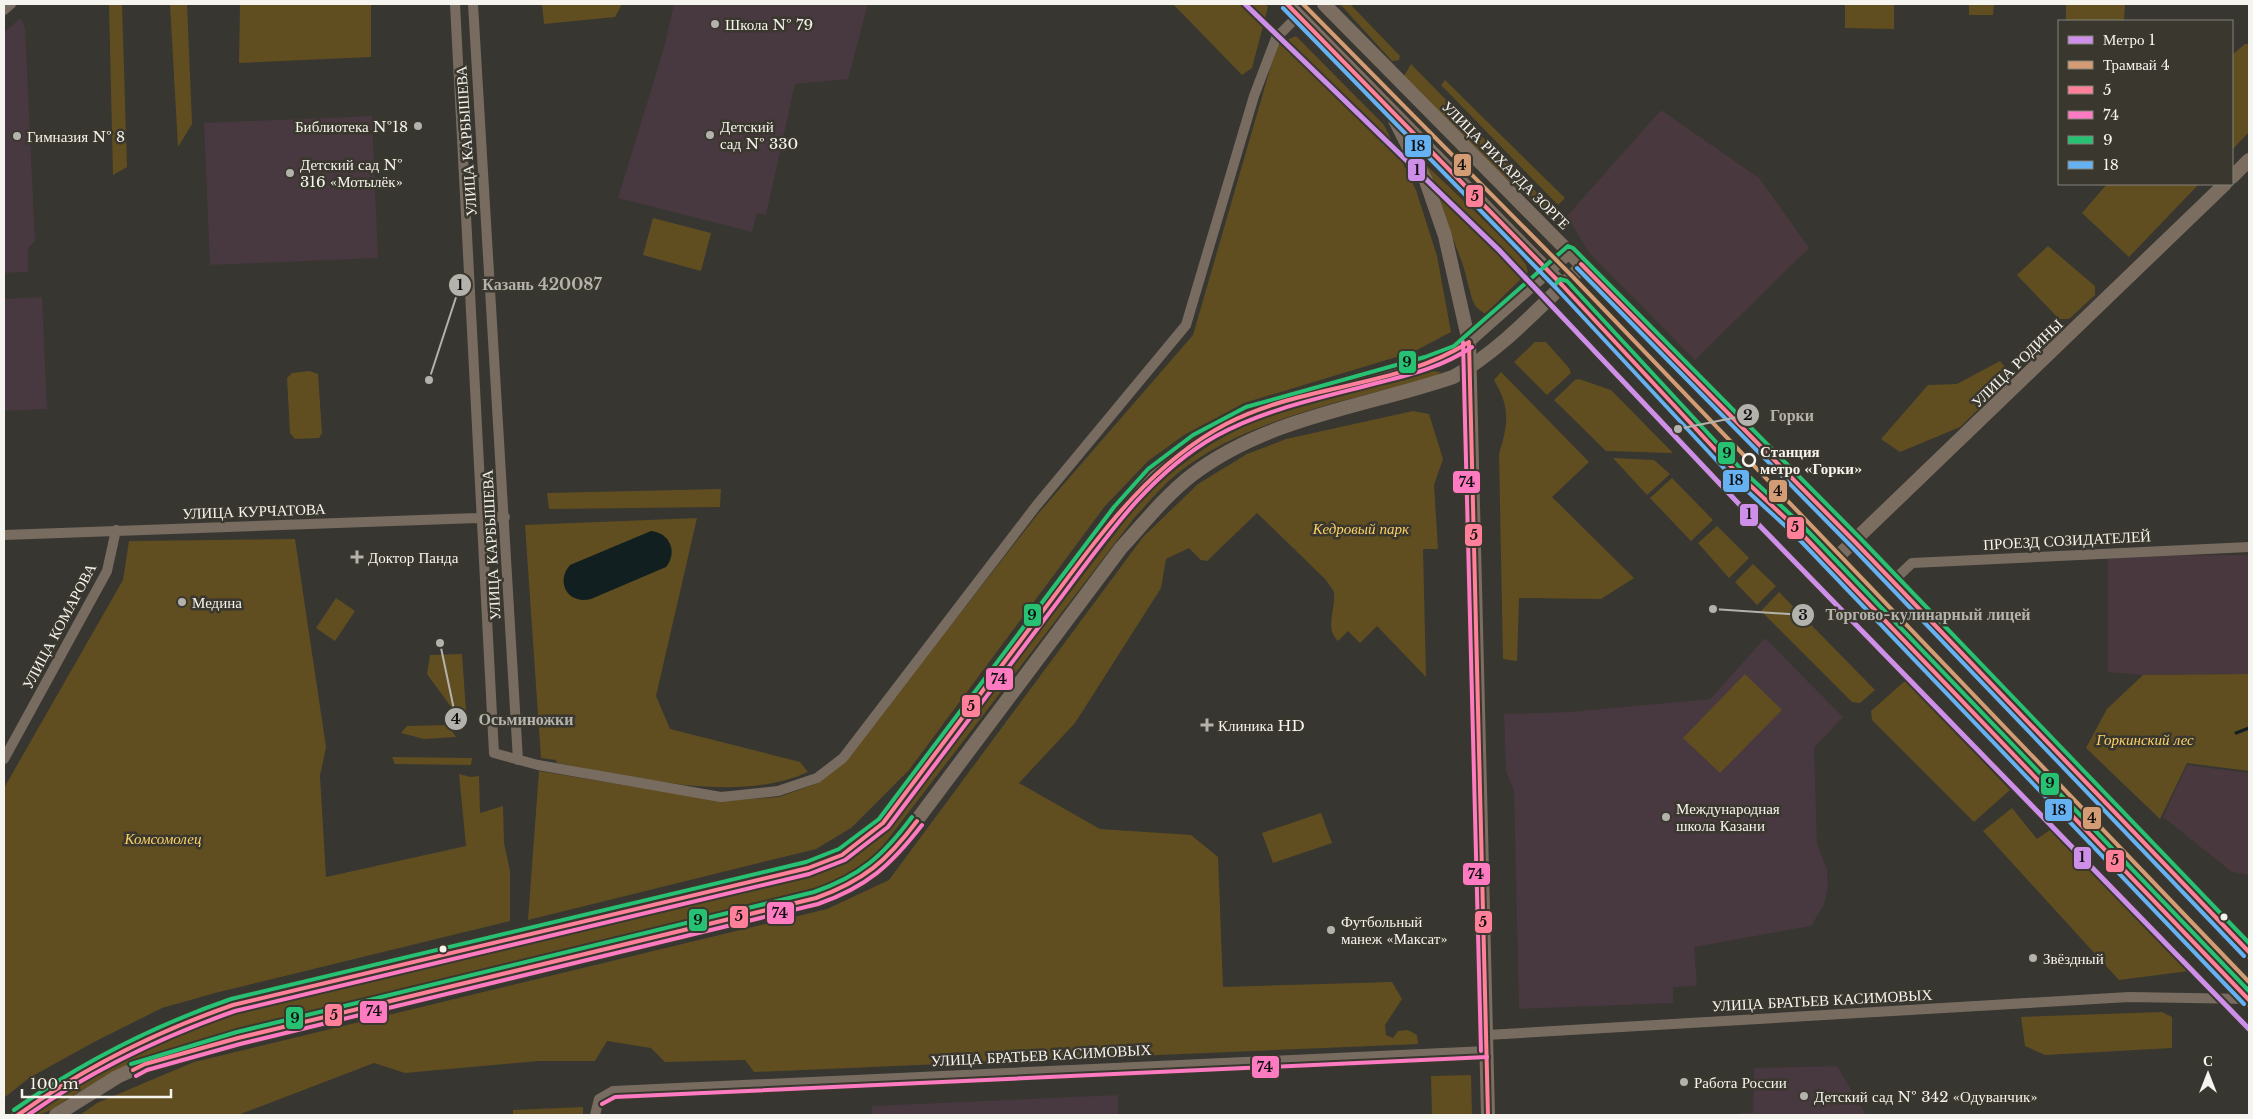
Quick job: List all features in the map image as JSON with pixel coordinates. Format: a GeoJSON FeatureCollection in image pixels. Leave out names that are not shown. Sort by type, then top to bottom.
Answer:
{"type":"FeatureCollection","features":[{"type":"Feature","properties":{"kind":"main road"},"geometry":{"type":"LineString","coordinates":[[1286,4],[1562,285],[1737,473],[1830,564],[2249,999]]}},
{"type":"Feature","properties":{"kind":"main road","name":"УЛИЦА РИХАРДА ЗОРГЕ"},"geometry":{"type":"LineString","coordinates":[[1324,4],[1855,542],[2249,952]]}},
{"type":"Feature","properties":{"kind":"main road"},"geometry":{"type":"LineString","coordinates":[[1389,108],[1426,181],[1445,236],[1468,342],[1488,1115]]}},
{"type":"Feature","properties":{"kind":"main road"},"geometry":{"type":"LineString","coordinates":[[2233,176],[2249,160]]}},
{"type":"Feature","properties":{"kind":"main road","name":"УЛИЦА РОДИНЫ"},"geometry":{"type":"LineString","coordinates":[[1830,564],[2224,185]]}},
{"type":"Feature","properties":{"kind":"main road"},"geometry":{"type":"LineString","coordinates":[[18,1115],[64,1082],[137,1041],[225,1008],[808,868],[842,854],[883,823],[1119,511],[1152,474],[1197,440],[1249,414],[1442,358],[1468,342],[1569,252]]}},
{"type":"Feature","properties":{"kind":"main road"},"geometry":{"type":"LineString","coordinates":[[56,1115],[117,1077],[145,1064],[248,1035],[816,898],[858,882],[896,848],[1122,548],[1157,507],[1192,475],[1242,443],[1284,425],[1432,384],[1470,368],[1583,266]]}},
{"type":"Feature","properties":{"kind":"street"},"geometry":{"type":"LineString","coordinates":[[4,10],[11,4]]}},
{"type":"Feature","properties":{"kind":"street","name":"УЛИЦА КАРБЫШЕВА"},"geometry":{"type":"LineString","coordinates":[[455,4],[494,753],[518,760],[473,4]]}},
{"type":"Feature","properties":{"kind":"street"},"geometry":{"type":"LineString","coordinates":[[518,760],[721,797],[778,791],[817,778],[843,758],[1036,506],[1186,325],[1254,96],[1276,38],[1298,16]]}},
{"type":"Feature","properties":{"kind":"street","name":"УЛИЦА КУРЧАТОВА"},"geometry":{"type":"LineString","coordinates":[[4,535],[505,517]]}},
{"type":"Feature","properties":{"kind":"street","name":"УЛИЦА КОМАРОВА"},"geometry":{"type":"LineString","coordinates":[[4,759],[107,571],[116,530]]}},
{"type":"Feature","properties":{"kind":"street","name":"ПРОЕЗД СОЗИДАТЕЛЕЙ"},"geometry":{"type":"LineString","coordinates":[[1893,581],[1912,563],[2249,547]]}},
{"type":"Feature","properties":{"kind":"street","name":"УЛИЦА БРАТЬЕВ КАСИМОВЫХ"},"geometry":{"type":"LineString","coordinates":[[1487,1035],[2129,997],[2249,999]]}},
{"type":"Feature","properties":{"kind":"street","name":"УЛИЦА БРАТЬЕВ КАСИМОВЫХ"},"geometry":{"type":"LineString","coordinates":[[595,1115],[599,1099],[613,1091],[1486,1051]]}},
{"type":"Feature","properties":{"kind":"shaded area","name":"Детский сад № 330"},"geometry":{"type":"Polygon","coordinates":[[[674,4],[868,4],[848,79],[795,84],[766,215],[757,213],[752,232],[618,198],[665,44],[674,4]]]}},
{"type":"Feature","properties":{"kind":"shaded area","name":"Гимназия № 8"},"geometry":{"type":"Polygon","coordinates":[[[21,18],[25,28],[35,241],[28,248],[28,272],[4,273],[4,32],[21,18]]]}},
{"type":"Feature","properties":{"kind":"shaded area"},"geometry":{"type":"Polygon","coordinates":[[[1661,110],[1759,178],[1809,248],[1695,360],[1590,254],[1567,216],[1661,110]]]}},
{"type":"Feature","properties":{"kind":"shaded area","name":"Детский сад № 316 «Мотылёк»"},"geometry":{"type":"Polygon","coordinates":[[[372,116],[378,258],[210,265],[204,123],[372,116]]]}},
{"type":"Feature","properties":{"kind":"shaded area"},"geometry":{"type":"Polygon","coordinates":[[[42,297],[47,409],[4,411],[4,299],[42,297]]]}},
{"type":"Feature","properties":{"kind":"shaded area"},"geometry":{"type":"Polygon","coordinates":[[[651,531],[663,535],[670,544],[672,550],[670,561],[666,567],[591,599],[576,599],[566,591],[564,578],[570,565],[651,531]]]}},
{"type":"Feature","properties":{"kind":"shaded area"},"geometry":{"type":"Polygon","coordinates":[[[2249,555],[2249,674],[2143,675],[2108,672],[2108,556],[2249,555]]]}},
{"type":"Feature","properties":{"kind":"shaded area","name":"Международная школа Казани"},"geometry":{"type":"Polygon","coordinates":[[[1765,638],[1843,717],[1814,748],[1817,843],[1827,870],[1828,885],[1824,905],[1811,926],[1694,947],[1697,986],[1673,987],[1673,1003],[1519,1009],[1514,790],[1506,772],[1504,714],[1570,712],[1710,699],[1765,638]]]}},
{"type":"Feature","properties":{"kind":"shaded area"},"geometry":{"type":"Polygon","coordinates":[[[2187,765],[2249,773],[2249,875],[2232,872],[2163,817],[2187,765]]]}},
{"type":"Feature","properties":{"kind":"shaded area","name":"Детский сад № 342 «Одуванчик»"},"geometry":{"type":"Polygon","coordinates":[[[1837,1066],[1866,1115],[1738,1115],[1738,1113],[1753,1113],[1754,1068],[1837,1066]]]}},
{"type":"Feature","properties":{"kind":"shaded area"},"geometry":{"type":"Polygon","coordinates":[[[1118,1095],[1118,1115],[872,1115],[872,1106],[1118,1095]]]}},
{"type":"Feature","properties":{"kind":"green space"},"geometry":{"type":"Polygon","coordinates":[[[109,4],[122,4],[127,167],[113,175],[109,4]]]}},
{"type":"Feature","properties":{"kind":"green space"},"geometry":{"type":"Polygon","coordinates":[[[170,4],[187,4],[192,124],[178,147],[170,4]]]}},
{"type":"Feature","properties":{"kind":"green space"},"geometry":{"type":"Polygon","coordinates":[[[240,4],[371,4],[371,57],[239,63],[240,4]]]}},
{"type":"Feature","properties":{"kind":"green space"},"geometry":{"type":"Polygon","coordinates":[[[542,4],[622,4],[615,17],[544,24],[542,4]]]}},
{"type":"Feature","properties":{"kind":"green space"},"geometry":{"type":"Polygon","coordinates":[[[1173,4],[1265,4],[1268,7],[1252,68],[1242,75],[1173,4]]]}},
{"type":"Feature","properties":{"kind":"green space"},"geometry":{"type":"Polygon","coordinates":[[[1340,4],[1350,4],[1400,56],[1399,60],[1392,61],[1340,4]]]}},
{"type":"Feature","properties":{"kind":"green space"},"geometry":{"type":"Polygon","coordinates":[[[1845,4],[1894,4],[1894,29],[1845,28],[1845,4]]]}},
{"type":"Feature","properties":{"kind":"green space"},"geometry":{"type":"Polygon","coordinates":[[[1969,4],[1994,4],[1993,15],[1969,15],[1969,4]]]}},
{"type":"Feature","properties":{"kind":"green space"},"geometry":{"type":"Polygon","coordinates":[[[2066,4],[2125,4],[2124,20],[2066,20],[2066,4]]]}},
{"type":"Feature","properties":{"kind":"green space"},"geometry":{"type":"Polygon","coordinates":[[[1296,36],[1384,125],[1416,190],[1437,256],[1451,332],[1413,352],[1244,403],[1184,435],[1148,461],[1105,506],[909,770],[851,828],[816,849],[528,920],[539,771],[720,801],[779,797],[818,783],[846,760],[1037,515],[1193,335],[1277,45],[1296,36]]]}},
{"type":"Feature","properties":{"kind":"green space"},"geometry":{"type":"Polygon","coordinates":[[[2245,44],[2249,44],[2249,132],[2233,149],[2233,54],[2245,44]]]}},
{"type":"Feature","properties":{"kind":"green space"},"geometry":{"type":"Polygon","coordinates":[[[1411,64],[1552,208],[1544,210],[1537,206],[1499,172],[1404,76],[1411,64]]]}},
{"type":"Feature","properties":{"kind":"green space"},"geometry":{"type":"Polygon","coordinates":[[[1445,80],[1565,198],[1558,205],[1441,85],[1445,80]]]}},
{"type":"Feature","properties":{"kind":"green space"},"geometry":{"type":"Polygon","coordinates":[[[1424,163],[1514,249],[1526,265],[1528,272],[1485,314],[1476,307],[1472,299],[1463,265],[1424,163]]]}},
{"type":"Feature","properties":{"kind":"green space"},"geometry":{"type":"Polygon","coordinates":[[[2106,185],[2198,185],[2129,257],[2082,213],[2106,185]]]}},
{"type":"Feature","properties":{"kind":"green space"},"geometry":{"type":"Polygon","coordinates":[[[653,218],[711,233],[701,271],[643,255],[653,218]]]}},
{"type":"Feature","properties":{"kind":"green space"},"geometry":{"type":"Polygon","coordinates":[[[2048,246],[2095,286],[2095,295],[2069,319],[2059,319],[2017,275],[2048,246]]]}},
{"type":"Feature","properties":{"kind":"green space"},"geometry":{"type":"Polygon","coordinates":[[[1535,342],[1546,342],[1569,368],[1571,373],[1547,395],[1514,362],[1535,342]]]}},
{"type":"Feature","properties":{"kind":"green space"},"geometry":{"type":"Polygon","coordinates":[[[2000,361],[2013,376],[1960,427],[1900,452],[1881,439],[1928,385],[1957,384],[2000,361]]]}},
{"type":"Feature","properties":{"kind":"green space"},"geometry":{"type":"Polygon","coordinates":[[[310,371],[318,374],[322,433],[319,438],[295,439],[290,433],[287,378],[292,373],[310,371]]]}},
{"type":"Feature","properties":{"kind":"green space"},"geometry":{"type":"Polygon","coordinates":[[[1431,371],[1441,372],[1434,377],[1300,413],[1235,438],[1205,454],[1172,478],[1135,517],[892,834],[866,864],[851,875],[814,889],[193,1044],[116,1073],[72,1096],[53,1109],[37,1115],[31,1115],[68,1090],[140,1049],[237,1012],[809,873],[847,860],[887,830],[1131,513],[1160,483],[1210,445],[1266,418],[1431,371]]]}},
{"type":"Feature","properties":{"kind":"green space"},"geometry":{"type":"Polygon","coordinates":[[[1501,372],[1589,462],[1552,497],[1634,578],[1601,599],[1519,598],[1517,661],[1503,659],[1499,454],[1506,417],[1503,400],[1494,380],[1501,372]]]}},
{"type":"Feature","properties":{"kind":"green space"},"geometry":{"type":"Polygon","coordinates":[[[1579,379],[1611,390],[1673,453],[1606,451],[1554,400],[1575,380],[1579,379]]]}},
{"type":"Feature","properties":{"kind":"green space","name":"Кедровый парк"},"geometry":{"type":"Polygon","coordinates":[[[1413,411],[1429,414],[1443,459],[1434,485],[1438,549],[1423,549],[1426,677],[1377,626],[1360,643],[1348,631],[1338,641],[1334,636],[1331,624],[1334,600],[1332,588],[1257,513],[1207,561],[1201,560],[1189,548],[1166,559],[1161,588],[1075,723],[1019,783],[1100,829],[1191,835],[1218,857],[1223,987],[1392,982],[1402,999],[1385,1025],[1386,1035],[1393,1038],[1398,1031],[1408,1030],[1417,1035],[1418,1044],[754,1072],[745,1060],[665,1062],[651,1048],[607,1041],[595,1061],[538,1061],[405,1073],[374,1063],[238,1115],[80,1115],[97,1103],[194,1062],[827,909],[889,880],[1143,537],[1198,484],[1247,454],[1286,439],[1413,411]]]}},
{"type":"Feature","properties":{"kind":"green space"},"geometry":{"type":"Polygon","coordinates":[[[1613,458],[1654,460],[1670,474],[1647,495],[1613,458]]]}},
{"type":"Feature","properties":{"kind":"green space"},"geometry":{"type":"Polygon","coordinates":[[[1672,478],[1713,520],[1691,541],[1650,498],[1672,478]]]}},
{"type":"Feature","properties":{"kind":"green space"},"geometry":{"type":"Polygon","coordinates":[[[721,489],[720,507],[549,509],[547,493],[721,489]]]}},
{"type":"Feature","properties":{"kind":"green space"},"geometry":{"type":"Polygon","coordinates":[[[697,518],[656,696],[670,729],[800,762],[808,772],[780,782],[749,786],[717,787],[650,780],[557,763],[556,760],[541,758],[525,525],[697,518]]]}},
{"type":"Feature","properties":{"kind":"green space"},"geometry":{"type":"Polygon","coordinates":[[[1717,526],[1749,558],[1729,578],[1698,543],[1717,526]]]}},
{"type":"Feature","properties":{"kind":"green space","name":"Комсомолец"},"geometry":{"type":"Polygon","coordinates":[[[295,539],[326,747],[320,776],[326,877],[466,846],[459,774],[471,777],[479,776],[480,813],[503,806],[504,843],[510,871],[510,921],[215,993],[162,1008],[94,1042],[29,1078],[4,1098],[4,788],[123,580],[129,541],[295,539]]]}},
{"type":"Feature","properties":{"kind":"green space"},"geometry":{"type":"Polygon","coordinates":[[[1753,564],[1776,586],[1757,605],[1735,582],[1753,564]]]}},
{"type":"Feature","properties":{"kind":"green space"},"geometry":{"type":"Polygon","coordinates":[[[1779,592],[1875,690],[1860,703],[1852,702],[1761,611],[1779,592]]]}},
{"type":"Feature","properties":{"kind":"green space"},"geometry":{"type":"Polygon","coordinates":[[[336,598],[355,611],[335,641],[316,628],[336,598]]]}},
{"type":"Feature","properties":{"kind":"green space"},"geometry":{"type":"Polygon","coordinates":[[[462,654],[467,726],[465,726],[427,674],[430,655],[462,654]]]}},
{"type":"Feature","properties":{"kind":"green space"},"geometry":{"type":"Polygon","coordinates":[[[1745,674],[1782,710],[1720,773],[1683,738],[1745,674]]]}},
{"type":"Feature","properties":{"kind":"green space","name":"Горкинский лес"},"geometry":{"type":"Polygon","coordinates":[[[2249,674],[2249,771],[2187,763],[2160,819],[2086,748],[2107,709],[2143,675],[2249,674]]]}},
{"type":"Feature","properties":{"kind":"green space"},"geometry":{"type":"Polygon","coordinates":[[[1906,680],[2010,790],[1974,822],[1872,720],[1871,711],[1906,680]]]}},
{"type":"Feature","properties":{"kind":"green space"},"geometry":{"type":"Polygon","coordinates":[[[448,725],[456,737],[424,739],[401,733],[407,726],[448,725]]]}},
{"type":"Feature","properties":{"kind":"green space"},"geometry":{"type":"Polygon","coordinates":[[[392,757],[472,758],[471,765],[395,764],[392,757]]]}},
{"type":"Feature","properties":{"kind":"green space"},"geometry":{"type":"Polygon","coordinates":[[[2012,808],[2037,839],[2050,830],[2189,971],[2119,980],[1983,831],[2012,808]]]}},
{"type":"Feature","properties":{"kind":"green space"},"geometry":{"type":"Polygon","coordinates":[[[1321,813],[1332,843],[1273,863],[1262,833],[1321,813]]]}},
{"type":"Feature","properties":{"kind":"green space"},"geometry":{"type":"Polygon","coordinates":[[[2162,1012],[2172,1017],[2172,1048],[2045,1055],[2025,1046],[2021,1017],[2162,1012]]]}},
{"type":"Feature","properties":{"kind":"green space"},"geometry":{"type":"Polygon","coordinates":[[[1471,1075],[1472,1115],[1432,1115],[1431,1076],[1471,1075]]]}},
{"type":"Feature","properties":{"kind":"green space"},"geometry":{"type":"Polygon","coordinates":[[[583,1107],[583,1115],[513,1115],[513,1110],[583,1107]]]}},
{"type":"Feature","properties":{"kind":"waterway"},"geometry":{"type":"LineString","coordinates":[[2236,733],[2249,728]]}},
{"type":"Feature","properties":{"kind":"metro line","name":"1"},"geometry":{"type":"LineString","coordinates":[[1245,4],[1499,250],[1755,521],[2249,1029]]}},
{"type":"Feature","properties":{"kind":"tram line","name":"4"},"geometry":{"type":"LineString","coordinates":[[1303,4],[1572,276],[2249,982]]}},
{"type":"Feature","properties":{"kind":"transit line","name":"5"},"geometry":{"type":"LineString","coordinates":[[1287,4],[1562,285],[1737,473],[1798,530],[2249,1000]]}},
{"type":"Feature","properties":{"kind":"transit line","name":"18"},"geometry":{"type":"LineString","coordinates":[[1283,8],[1557,289],[1732,477],[1794,534],[2244,1004]]}},
{"type":"Feature","properties":{"kind":"transit line","name":"9"},"geometry":{"type":"LineString","coordinates":[[14,1110],[66,1076],[146,1033],[231,999],[806,862],[839,849],[879,819],[1114,507],[1148,469],[1193,435],[1246,407],[1425,357],[1454,346],[1568,246],[1573,248],[1860,538],[2249,943]]}},
{"type":"Feature","properties":{"kind":"transit line","name":"5"},"geometry":{"type":"LineString","coordinates":[[1581,264],[1855,542],[2249,952]]}},
{"type":"Feature","properties":{"kind":"transit line","name":"18"},"geometry":{"type":"LineString","coordinates":[[1577,268],[1851,546],[2244,956]]}},
{"type":"Feature","properties":{"kind":"transit line","name":"9"},"geometry":{"type":"LineString","coordinates":[[1555,285],[1560,279],[1567,281],[1741,469],[1803,526],[2249,991]]}},
{"type":"Feature","properties":{"kind":"transit line","name":"74"},"geometry":{"type":"LineString","coordinates":[[1463,342],[1481,1051]]}},
{"type":"Feature","properties":{"kind":"transit line","name":"5"},"geometry":{"type":"LineString","coordinates":[[1469,342],[1488,1115]]}},
{"type":"Feature","properties":{"kind":"transit line","name":"5"},"geometry":{"type":"LineString","coordinates":[[18,1115],[69,1081],[121,1052],[176,1027],[233,1005],[808,868],[842,855],[883,823],[1097,540],[1119,513],[1168,464],[1196,442],[1226,424],[1255,411],[1286,401],[1412,369],[1441,357],[1469,342]]}},
{"type":"Feature","properties":{"kind":"transit line","name":"74"},"geometry":{"type":"LineString","coordinates":[[28,1115],[102,1069],[154,1043],[235,1011],[809,874],[845,860],[888,827],[1103,541],[1166,472],[1190,453],[1235,426],[1297,404],[1416,372],[1439,364],[1472,347]]}},
{"type":"Feature","properties":{"kind":"transit line","name":"9"},"geometry":{"type":"LineString","coordinates":[[131,1064],[237,1032],[814,892],[858,872],[891,843],[912,817]]}},
{"type":"Feature","properties":{"kind":"transit line","name":"5"},"geometry":{"type":"LineString","coordinates":[[133,1070],[145,1064],[238,1038],[816,898],[861,877],[873,868],[895,848],[917,821]]}},
{"type":"Feature","properties":{"kind":"transit line","name":"74"},"geometry":{"type":"LineString","coordinates":[[136,1076],[147,1070],[240,1044],[818,904],[851,890],[877,873],[900,852],[922,825]]}},
{"type":"Feature","properties":{"kind":"transit line","name":"74"},"geometry":{"type":"LineString","coordinates":[[602,1104],[615,1097],[1487,1057]]}},
{"type":"Feature","properties":{"kind":"place","name":"Школа № 79"},"geometry":{"type":"Point","coordinates":[715,24]}},
{"type":"Feature","properties":{"kind":"place","name":"Библиотека №18"},"geometry":{"type":"Point","coordinates":[418,126]}},
{"type":"Feature","properties":{"kind":"place","name":"Детский сад № 330"},"geometry":{"type":"Point","coordinates":[710,135]}},
{"type":"Feature","properties":{"kind":"place","name":"Гимназия № 8"},"geometry":{"type":"Point","coordinates":[17,136]}},
{"type":"Feature","properties":{"kind":"place","name":"Детский сад № 316 «Мотылёк»"},"geometry":{"type":"Point","coordinates":[290,173]}},
{"type":"Feature","properties":{"kind":"place","name":"Казань 420087"},"geometry":{"type":"Point","coordinates":[429,380]}},
{"type":"Feature","properties":{"kind":"place","name":"Горки"},"geometry":{"type":"Point","coordinates":[1678,429]}},
{"type":"Feature","properties":{"kind":"place","name":"Станция метро «Горки»"},"geometry":{"type":"Point","coordinates":[1749,460]}},
{"type":"Feature","properties":{"kind":"place","name":"Доктор Панда"},"geometry":{"type":"Point","coordinates":[357,557]}},
{"type":"Feature","properties":{"kind":"place","name":"Медина"},"geometry":{"type":"Point","coordinates":[182,602]}},
{"type":"Feature","properties":{"kind":"place","name":"Торгово-кулинарный лицей"},"geometry":{"type":"Point","coordinates":[1713,609]}},
{"type":"Feature","properties":{"kind":"place","name":"Осьминожки"},"geometry":{"type":"Point","coordinates":[440,643]}},
{"type":"Feature","properties":{"kind":"place","name":"Клиника HD"},"geometry":{"type":"Point","coordinates":[1207,725]}},
{"type":"Feature","properties":{"kind":"place","name":"Международная школа Казани"},"geometry":{"type":"Point","coordinates":[1666,817]}},
{"type":"Feature","properties":{"kind":"place","name":"Футбольный манеж «Максат»"},"geometry":{"type":"Point","coordinates":[1331,930]}},
{"type":"Feature","properties":{"kind":"place","name":"Звёздный"},"geometry":{"type":"Point","coordinates":[2033,958]}},
{"type":"Feature","properties":{"kind":"place","name":"Работа России"},"geometry":{"type":"Point","coordinates":[1684,1082]}},
{"type":"Feature","properties":{"kind":"place","name":"Детский сад № 342 «Одуванчик»"},"geometry":{"type":"Point","coordinates":[1804,1096]}}]}
